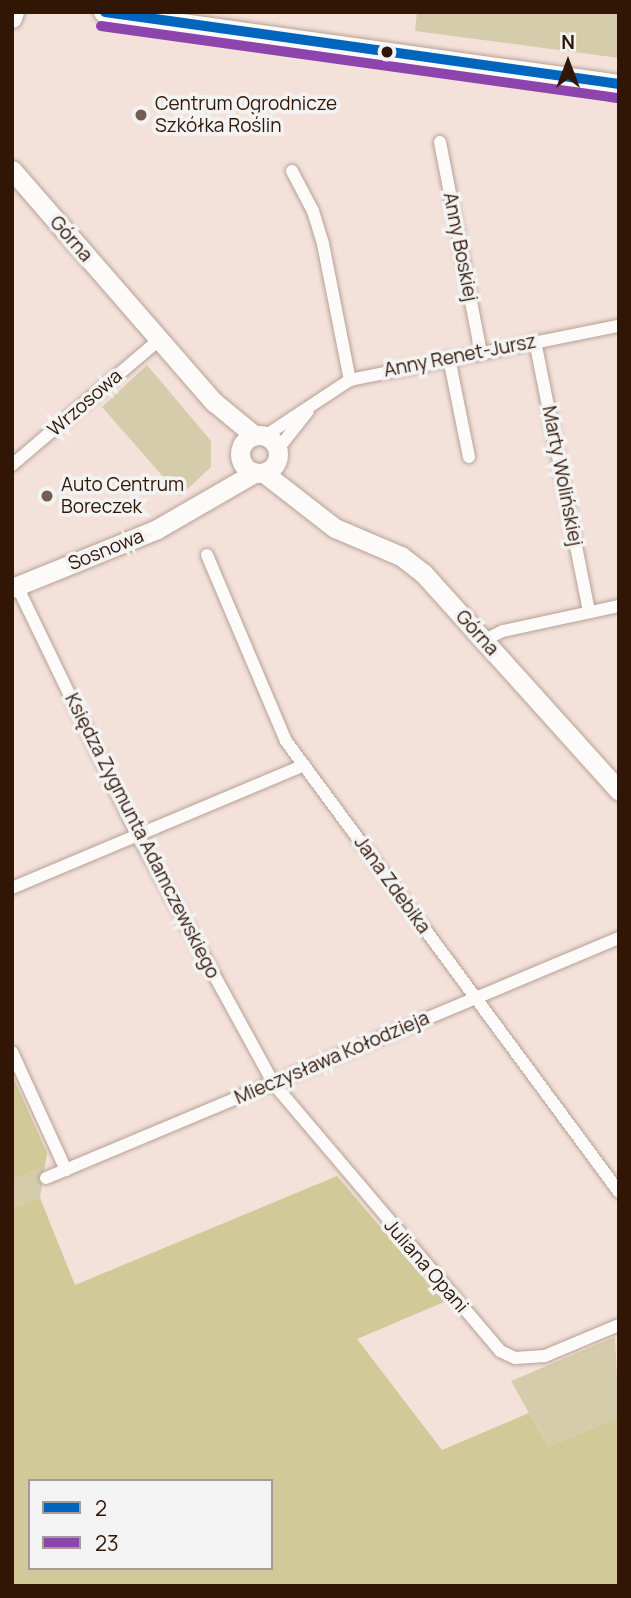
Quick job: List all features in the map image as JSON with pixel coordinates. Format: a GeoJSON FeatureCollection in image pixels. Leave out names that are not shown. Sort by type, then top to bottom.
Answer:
{"type":"FeatureCollection","features":[{"type":"Feature","properties":{"kind":"street"},"geometry":{"type":"LineString","coordinates":[[12,18],[14,12]]}},
{"type":"Feature","properties":{"kind":"street"},"geometry":{"type":"LineString","coordinates":[[103,12],[619,84]]}},
{"type":"Feature","properties":{"kind":"street","name":"Anny Boskiej"},"geometry":{"type":"LineString","coordinates":[[440,142],[481,352]]}},
{"type":"Feature","properties":{"kind":"street","name":"Górna"},"geometry":{"type":"LineString","coordinates":[[12,170],[309,509],[335,528],[401,556],[483,640],[619,791]]}},
{"type":"Feature","properties":{"kind":"street"},"geometry":{"type":"LineString","coordinates":[[292,171],[313,211],[323,244],[350,380]]}},
{"type":"Feature","properties":{"kind":"street","name":"Anny Renet-Jursz"},"geometry":{"type":"LineString","coordinates":[[259,454],[310,408],[350,380],[619,326]]}},
{"type":"Feature","properties":{"kind":"street","name":"Wrzosowa"},"geometry":{"type":"LineString","coordinates":[[12,466],[159,340]]}},
{"type":"Feature","properties":{"kind":"street","name":"Marty Wolińskiej"},"geometry":{"type":"LineString","coordinates":[[535,341],[589,612]]}},
{"type":"Feature","properties":{"kind":"street"},"geometry":{"type":"LineString","coordinates":[[449,358],[469,457]]}},
{"type":"Feature","properties":{"kind":"street","name":"Anny Renet-Jursz"},"geometry":{"type":"LineString","coordinates":[[259,454],[310,408]]}},
{"type":"Feature","properties":{"kind":"street","name":"Sosnowa"},"geometry":{"type":"LineString","coordinates":[[15,587],[157,529],[198,506],[259,454]]}},
{"type":"Feature","properties":{"kind":"street","name":"Jana Zdebika"},"geometry":{"type":"LineString","coordinates":[[207,555],[286,741],[619,1192]]}},
{"type":"Feature","properties":{"kind":"street","name":"Księdza Zygmunta Adamczewskiego"},"geometry":{"type":"LineString","coordinates":[[15,587],[138,836],[273,1083]]}},
{"type":"Feature","properties":{"kind":"street"},"geometry":{"type":"LineString","coordinates":[[483,640],[503,631],[619,606]]}},
{"type":"Feature","properties":{"kind":"street"},"geometry":{"type":"LineString","coordinates":[[12,888],[304,765]]}},
{"type":"Feature","properties":{"kind":"street","name":"Mieczysława Kołodzieja"},"geometry":{"type":"LineString","coordinates":[[46,1178],[619,938]]}},
{"type":"Feature","properties":{"kind":"street"},"geometry":{"type":"LineString","coordinates":[[12,1052],[66,1170]]}},
{"type":"Feature","properties":{"kind":"street","name":"Juliana Opani"},"geometry":{"type":"LineString","coordinates":[[273,1083],[500,1351],[515,1358],[545,1356],[619,1325]]}},
{"type":"Feature","properties":{"kind":"shaded area"},"geometry":{"type":"Polygon","coordinates":[[[417,12],[619,12],[619,58],[415,31],[417,12]]]}},
{"type":"Feature","properties":{"kind":"shaded area"},"geometry":{"type":"Polygon","coordinates":[[[147,365],[211,441],[211,467],[180,496],[102,407],[147,365]]]}},
{"type":"Feature","properties":{"kind":"shaded area"},"geometry":{"type":"Polygon","coordinates":[[[12,1075],[47,1153],[45,1166],[12,1180],[12,1075]]]}},
{"type":"Feature","properties":{"kind":"shaded area"},"geometry":{"type":"Polygon","coordinates":[[[45,1166],[40,1198],[12,1209],[12,1180],[45,1166]]]}},
{"type":"Feature","properties":{"kind":"shaded area"},"geometry":{"type":"Polygon","coordinates":[[[337,1176],[444,1302],[357,1339],[442,1450],[529,1413],[548,1447],[619,1417],[619,1586],[12,1586],[12,1209],[40,1198],[75,1285],[337,1176]]]}},
{"type":"Feature","properties":{"kind":"shaded area"},"geometry":{"type":"Polygon","coordinates":[[[615,1337],[619,1417],[548,1447],[511,1381],[615,1337]]]}},
{"type":"Feature","properties":{"kind":"transit line","name":"2"},"geometry":{"type":"LineString","coordinates":[[105,12],[619,84]]}},
{"type":"Feature","properties":{"kind":"transit line","name":"23"},"geometry":{"type":"LineString","coordinates":[[101,26],[617,98]]}},
{"type":"Feature","properties":{"kind":"place","name":"Centrum Ogrodnicze Szkółka Roślin"},"geometry":{"type":"Point","coordinates":[141,115]}},
{"type":"Feature","properties":{"kind":"place","name":"Auto Centrum Boreczek"},"geometry":{"type":"Point","coordinates":[47,496]}}]}
